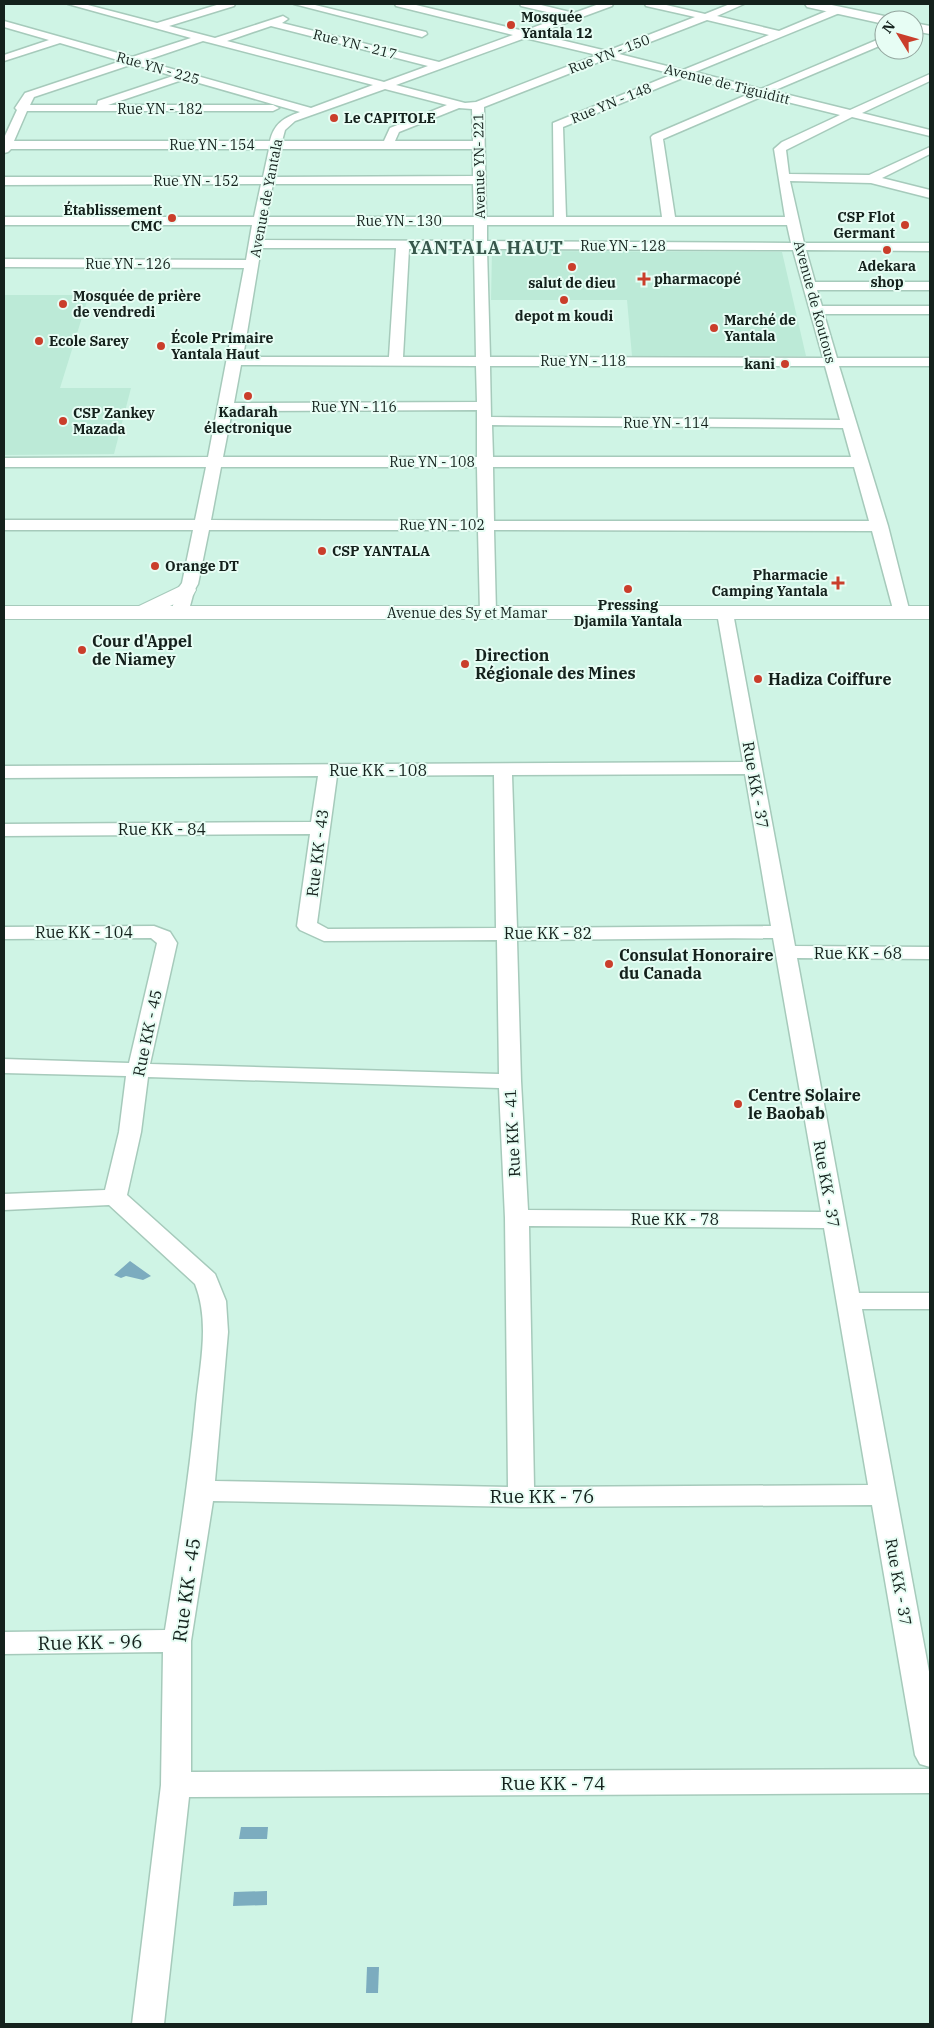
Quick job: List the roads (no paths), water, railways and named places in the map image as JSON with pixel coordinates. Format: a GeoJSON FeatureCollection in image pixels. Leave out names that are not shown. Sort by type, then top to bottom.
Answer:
{"type":"FeatureCollection","features":[{"type":"Feature","properties":{"kind":"highway"},"geometry":{"type":"LineString","coordinates":[[141,613],[190,588],[223,614]]}},
{"type":"Feature","properties":{"kind":"highway","name":"Avenue des Sy et Mamar"},"geometry":{"type":"LineString","coordinates":[[4,613],[930,613]]}},
{"type":"Feature","properties":{"kind":"street","name":"Avenue YN- 221"},"geometry":{"type":"LineString","coordinates":[[74,4],[456,105],[478,105],[488,613]]}},
{"type":"Feature","properties":{"kind":"street"},"geometry":{"type":"LineString","coordinates":[[199,4],[216,8]]}},
{"type":"Feature","properties":{"kind":"street"},"geometry":{"type":"LineString","coordinates":[[158,26],[230,4]]}},
{"type":"Feature","properties":{"kind":"street","name":"Avenue de Tiguiditt"},"geometry":{"type":"LineString","coordinates":[[400,4],[930,133]]}},
{"type":"Feature","properties":{"kind":"street"},"geometry":{"type":"LineString","coordinates":[[525,4],[575,16]]}},
{"type":"Feature","properties":{"kind":"street","name":"Avenue de Yantala"},"geometry":{"type":"LineString","coordinates":[[184,613],[224,407],[235,361],[257,244],[259,221],[278,134],[283,124],[306,110],[382,86],[608,4]]}},
{"type":"Feature","properties":{"kind":"street"},"geometry":{"type":"LineString","coordinates":[[650,4],[780,34]]}},
{"type":"Feature","properties":{"kind":"street","name":"Rue YN - 150"},"geometry":{"type":"LineString","coordinates":[[478,105],[740,4]]}},
{"type":"Feature","properties":{"kind":"street"},"geometry":{"type":"LineString","coordinates":[[811,4],[874,18]]}},
{"type":"Feature","properties":{"kind":"street"},"geometry":{"type":"LineString","coordinates":[[215,41],[271,23],[296,12],[317,8],[426,33],[378,50]]}},
{"type":"Feature","properties":{"kind":"street","name":"Rue YN - 148"},"geometry":{"type":"LineString","coordinates":[[560,221],[557,125],[838,10]]}},
{"type":"Feature","properties":{"kind":"street"},"geometry":{"type":"LineString","coordinates":[[447,25],[463,19]]}},
{"type":"Feature","properties":{"kind":"street","name":"Rue YN - 217"},"geometry":{"type":"LineString","coordinates":[[271,23],[439,65]]}},
{"type":"Feature","properties":{"kind":"street","name":"Rue YN - 225"},"geometry":{"type":"LineString","coordinates":[[4,24],[306,110]]}},
{"type":"Feature","properties":{"kind":"street"},"geometry":{"type":"LineString","coordinates":[[4,146],[26,97],[131,60],[201,38]]}},
{"type":"Feature","properties":{"kind":"street"},"geometry":{"type":"LineString","coordinates":[[4,58],[60,40]]}},
{"type":"Feature","properties":{"kind":"street"},"geometry":{"type":"LineString","coordinates":[[669,221],[657,137],[874,44]]}},
{"type":"Feature","properties":{"kind":"street"},"geometry":{"type":"LineString","coordinates":[[85,109],[184,76]]}},
{"type":"Feature","properties":{"kind":"street","name":"Avenue de Koutous"},"geometry":{"type":"LineString","coordinates":[[902,613],[880,526],[848,424],[810,286],[783,177],[780,150],[782,146],[930,77]]}},
{"type":"Feature","properties":{"kind":"street"},"geometry":{"type":"LineString","coordinates":[[388,145],[394,130],[456,105]]}},
{"type":"Feature","properties":{"kind":"street","name":"Rue YN - 182"},"geometry":{"type":"LineString","coordinates":[[21,108],[306,110]]}},
{"type":"Feature","properties":{"kind":"street","name":"Rue YN - 154"},"geometry":{"type":"LineString","coordinates":[[4,146],[478,145]]}},
{"type":"Feature","properties":{"kind":"street"},"geometry":{"type":"LineString","coordinates":[[872,179],[930,150]]}},
{"type":"Feature","properties":{"kind":"street"},"geometry":{"type":"LineString","coordinates":[[783,177],[872,179],[930,194]]}},
{"type":"Feature","properties":{"kind":"street","name":"Rue YN - 152"},"geometry":{"type":"LineString","coordinates":[[4,181],[479,180]]}},
{"type":"Feature","properties":{"kind":"street","name":"Rue YN - 130"},"geometry":{"type":"LineString","coordinates":[[4,220],[793,221]]}},
{"type":"Feature","properties":{"kind":"street","name":"Rue YN - 128"},"geometry":{"type":"LineString","coordinates":[[257,244],[930,248]]}},
{"type":"Feature","properties":{"kind":"street"},"geometry":{"type":"LineString","coordinates":[[396,361],[403,244]]}},
{"type":"Feature","properties":{"kind":"street","name":"Rue YN - 126"},"geometry":{"type":"LineString","coordinates":[[4,264],[253,264]]}},
{"type":"Feature","properties":{"kind":"street"},"geometry":{"type":"LineString","coordinates":[[810,286],[930,286]]}},
{"type":"Feature","properties":{"kind":"street"},"geometry":{"type":"LineString","coordinates":[[817,310],[930,310]]}},
{"type":"Feature","properties":{"kind":"street","name":"Rue YN - 118"},"geometry":{"type":"LineString","coordinates":[[235,361],[930,362]]}},
{"type":"Feature","properties":{"kind":"street","name":"Rue YN - 116"},"geometry":{"type":"LineString","coordinates":[[224,407],[484,414]]}},
{"type":"Feature","properties":{"kind":"street","name":"Rue YN - 114"},"geometry":{"type":"LineString","coordinates":[[484,414],[848,424]]}},
{"type":"Feature","properties":{"kind":"street","name":"Rue YN - 108"},"geometry":{"type":"LineString","coordinates":[[4,462],[861,462]]}},
{"type":"Feature","properties":{"kind":"street","name":"Rue YN - 102"},"geometry":{"type":"LineString","coordinates":[[4,525],[880,526]]}},
{"type":"Feature","properties":{"kind":"street","name":"Rue KK - 37"},"geometry":{"type":"LineString","coordinates":[[725,613],[884,1495],[921,1656],[930,1755]]}},
{"type":"Feature","properties":{"kind":"street","name":"Rue KK - 108"},"geometry":{"type":"LineString","coordinates":[[4,772],[752,768]]}},
{"type":"Feature","properties":{"kind":"street","name":"Rue KK - 43"},"geometry":{"type":"LineString","coordinates":[[314,932],[308,926],[328,770]]}},
{"type":"Feature","properties":{"kind":"street","name":"Rue KK - 41"},"geometry":{"type":"LineString","coordinates":[[504,770],[510,1081],[517,1218],[521,1497]]}},
{"type":"Feature","properties":{"kind":"street","name":"Rue KK - 84"},"geometry":{"type":"LineString","coordinates":[[4,830],[320,828]]}},
{"type":"Feature","properties":{"kind":"street","name":"Rue KK - 104"},"geometry":{"type":"LineString","coordinates":[[4,933],[154,932],[163,936]]}},
{"type":"Feature","properties":{"kind":"street","name":"Rue KK - 82"},"geometry":{"type":"LineString","coordinates":[[314,932],[324,935],[507,933],[784,942]]}},
{"type":"Feature","properties":{"kind":"street","name":"Rue KK - 45"},"geometry":{"type":"LineString","coordinates":[[148,2024],[176,1785],[177,1641],[201,1491],[216,1332],[214,1301],[206,1280],[114,1197],[130,1132],[138,1069],[167,943],[163,936]]}},
{"type":"Feature","properties":{"kind":"street","name":"Rue KK - 68"},"geometry":{"type":"LineString","coordinates":[[784,942],[930,953]]}},
{"type":"Feature","properties":{"kind":"street"},"geometry":{"type":"LineString","coordinates":[[4,1066],[510,1081]]}},
{"type":"Feature","properties":{"kind":"street"},"geometry":{"type":"LineString","coordinates":[[4,1202],[114,1197]]}},
{"type":"Feature","properties":{"kind":"street","name":"Rue KK - 78"},"geometry":{"type":"LineString","coordinates":[[517,1218],[834,1220]]}},
{"type":"Feature","properties":{"kind":"street"},"geometry":{"type":"LineString","coordinates":[[848,1301],[930,1301]]}},
{"type":"Feature","properties":{"kind":"street","name":"Rue KK - 76"},"geometry":{"type":"LineString","coordinates":[[201,1491],[521,1497],[884,1495]]}},
{"type":"Feature","properties":{"kind":"street","name":"Rue KK - 96"},"geometry":{"type":"LineString","coordinates":[[4,1643],[177,1641]]}},
{"type":"Feature","properties":{"kind":"street","name":"Rue KK - 74"},"geometry":{"type":"LineString","coordinates":[[176,1785],[930,1781]]}},
{"type":"Feature","properties":{"kind":"water"},"geometry":{"type":"Polygon","coordinates":[[[130,1261],[151,1276],[143,1280],[126,1276],[121,1278],[114,1275],[130,1261]]]}},
{"type":"Feature","properties":{"kind":"water"},"geometry":{"type":"Polygon","coordinates":[[[241,1827],[268,1827],[267,1839],[239,1839],[241,1827]]]}},
{"type":"Feature","properties":{"kind":"water"},"geometry":{"type":"Polygon","coordinates":[[[267,1891],[267,1905],[233,1906],[234,1892],[267,1891]]]}},
{"type":"Feature","properties":{"kind":"water"},"geometry":{"type":"Polygon","coordinates":[[[367,1967],[379,1967],[378,1993],[366,1993],[367,1967]]]}},
{"type":"Feature","properties":{"kind":"place","name":"Mosquée Yantala 12"},"geometry":{"type":"Point","coordinates":[511,25]}},
{"type":"Feature","properties":{"kind":"place","name":"Le CAPITOLE"},"geometry":{"type":"Point","coordinates":[334,118]}},
{"type":"Feature","properties":{"kind":"place","name":"Établissement CMC"},"geometry":{"type":"Point","coordinates":[172,218]}},
{"type":"Feature","properties":{"kind":"place","name":"CSP Flot Germant"},"geometry":{"type":"Point","coordinates":[905,225]}},
{"type":"Feature","properties":{"kind":"place","name":"Adekara shop"},"geometry":{"type":"Point","coordinates":[887,250]}},
{"type":"Feature","properties":{"kind":"place","name":"salut de dieu"},"geometry":{"type":"Point","coordinates":[572,267]}},
{"type":"Feature","properties":{"kind":"place","name":"pharmacopé"},"geometry":{"type":"Point","coordinates":[644,279]}},
{"type":"Feature","properties":{"kind":"place","name":"depot m koudi"},"geometry":{"type":"Point","coordinates":[564,300]}},
{"type":"Feature","properties":{"kind":"place","name":"Mosquée de prière de vendredi"},"geometry":{"type":"Point","coordinates":[63,304]}},
{"type":"Feature","properties":{"kind":"place","name":"Marché de Yantala"},"geometry":{"type":"Point","coordinates":[714,328]}},
{"type":"Feature","properties":{"kind":"place","name":"Ecole Sarey"},"geometry":{"type":"Point","coordinates":[39,341]}},
{"type":"Feature","properties":{"kind":"place","name":"École Primaire Yantala Haut"},"geometry":{"type":"Point","coordinates":[161,346]}},
{"type":"Feature","properties":{"kind":"place","name":"kani"},"geometry":{"type":"Point","coordinates":[785,364]}},
{"type":"Feature","properties":{"kind":"place","name":"Kadarah électronique"},"geometry":{"type":"Point","coordinates":[248,396]}},
{"type":"Feature","properties":{"kind":"place","name":"CSP Zankey Mazada"},"geometry":{"type":"Point","coordinates":[63,421]}},
{"type":"Feature","properties":{"kind":"place","name":"CSP YANTALA"},"geometry":{"type":"Point","coordinates":[322,551]}},
{"type":"Feature","properties":{"kind":"place","name":"Orange DT"},"geometry":{"type":"Point","coordinates":[155,566]}},
{"type":"Feature","properties":{"kind":"place","name":"Pharmacie Camping Yantala"},"geometry":{"type":"Point","coordinates":[838,583]}},
{"type":"Feature","properties":{"kind":"place","name":"Pressing Djamila Yantala"},"geometry":{"type":"Point","coordinates":[628,589]}},
{"type":"Feature","properties":{"kind":"place","name":"Cour d'Appel de Niamey"},"geometry":{"type":"Point","coordinates":[82,650]}},
{"type":"Feature","properties":{"kind":"place","name":"Direction Régionale des Mines"},"geometry":{"type":"Point","coordinates":[465,664]}},
{"type":"Feature","properties":{"kind":"place","name":"Hadiza Coiffure"},"geometry":{"type":"Point","coordinates":[758,679]}},
{"type":"Feature","properties":{"kind":"place","name":"Consulat Honoraire du Canada"},"geometry":{"type":"Point","coordinates":[609,964]}},
{"type":"Feature","properties":{"kind":"place","name":"Centre Solaire le Baobab"},"geometry":{"type":"Point","coordinates":[738,1104]}},
{"type":"Feature","properties":{"kind":"district","name":"YANTALA HAUT"},"geometry":{"type":"Point","coordinates":[486,248]}}]}
